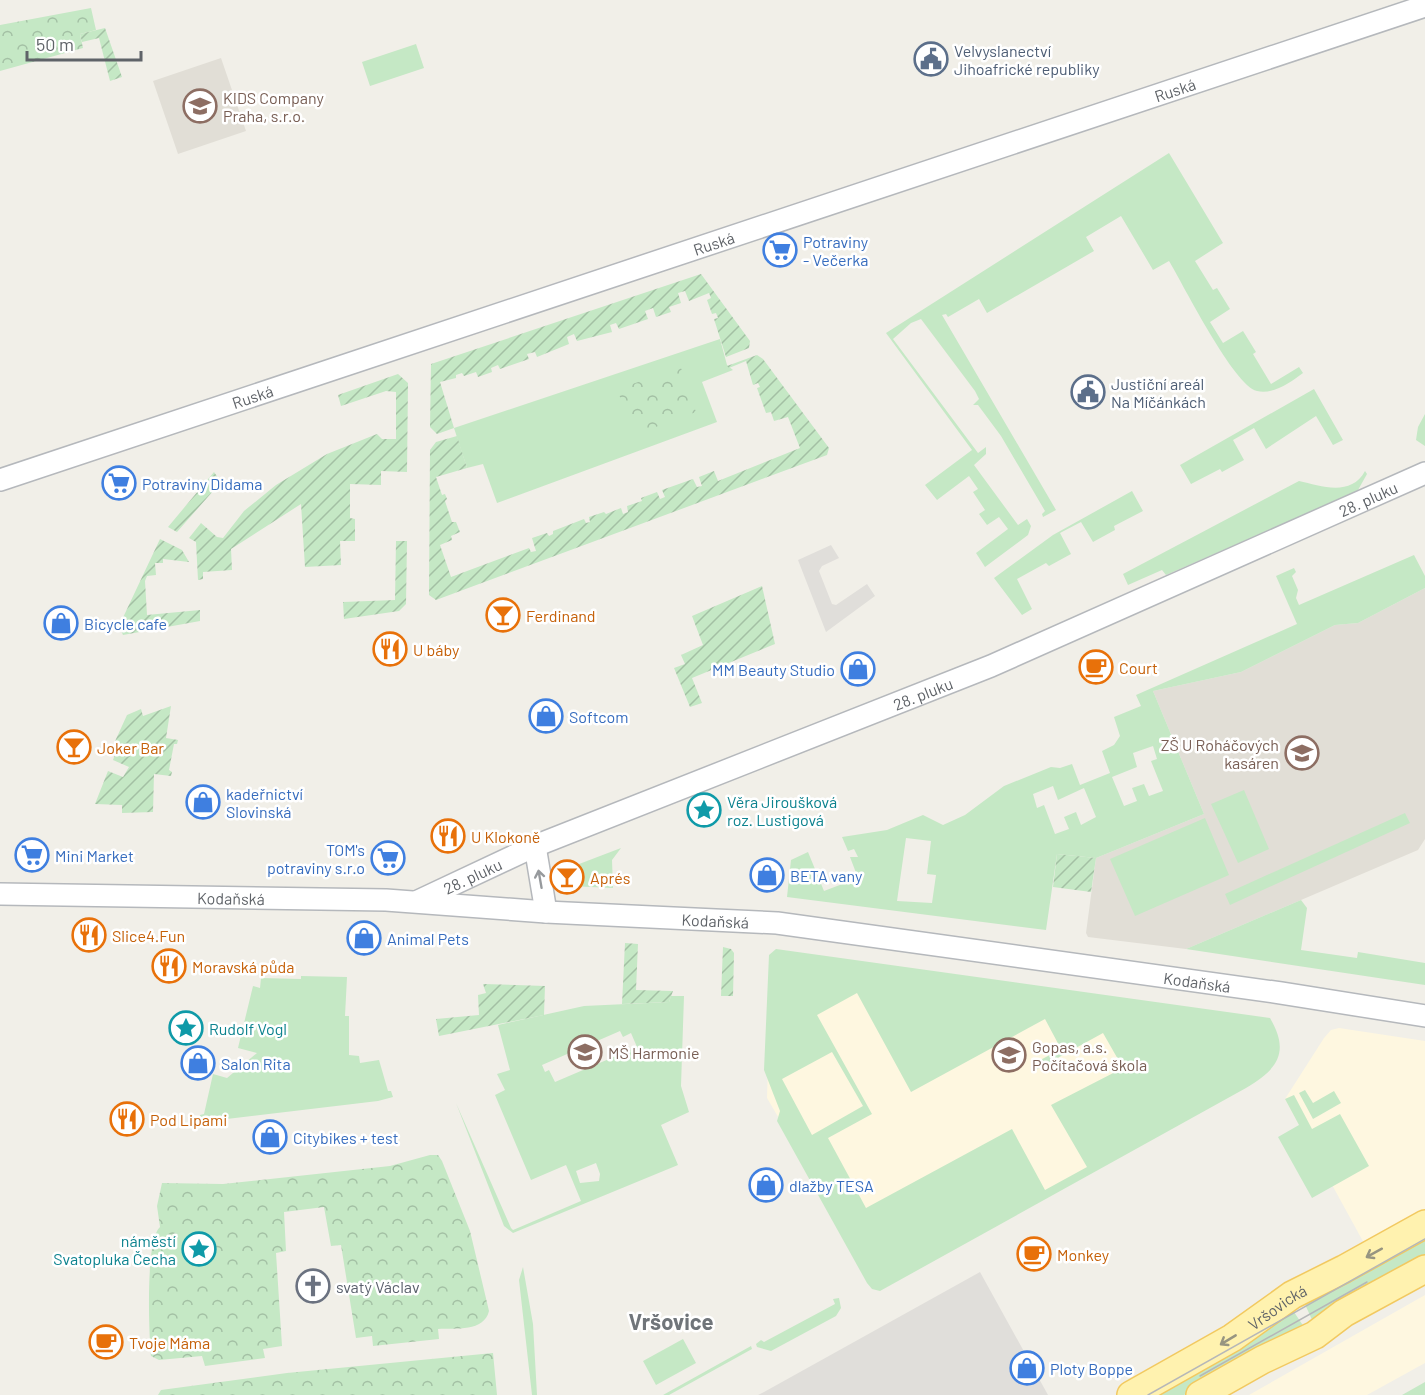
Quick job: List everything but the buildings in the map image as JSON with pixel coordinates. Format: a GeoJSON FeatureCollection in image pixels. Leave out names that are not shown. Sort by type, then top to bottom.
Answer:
{"type":"FeatureCollection","features":[{"type":"Feature","properties":{"kind":"main road","name":"Vršovická"},"geometry":{"type":"LineString","coordinates":[[1131,1395],[1232,1338],[1292,1295],[1425,1224]]}},
{"type":"Feature","properties":{"kind":"main road"},"geometry":{"type":"LineString","coordinates":[[1200,1395],[1262,1360],[1315,1335],[1344,1313],[1425,1269]]}},
{"type":"Feature","properties":{"kind":"street","name":"Ruská"},"geometry":{"type":"LineString","coordinates":[[0,480],[1425,6]]}},
{"type":"Feature","properties":{"kind":"street","name":"28. pluku"},"geometry":{"type":"LineString","coordinates":[[414,902],[535,846],[991,666],[1425,473]]}},
{"type":"Feature","properties":{"kind":"street"},"geometry":{"type":"LineString","coordinates":[[535,846],[546,912]]}},
{"type":"Feature","properties":{"kind":"street","name":"Kodaňská"},"geometry":{"type":"LineString","coordinates":[[0,894],[206,896],[414,902],[546,912],[789,924],[1281,993],[1425,1016]]}},
{"type":"Feature","properties":{"kind":"shaded area","name":"KIDS Company Praha, s.r.o."},"geometry":{"type":"Polygon","coordinates":[[[221,58],[246,131],[178,154],[153,81],[221,58]]]}},
{"type":"Feature","properties":{"kind":"shaded area"},"geometry":{"type":"Polygon","coordinates":[[[831,545],[839,558],[822,566],[819,571],[832,604],[836,605],[867,584],[875,596],[826,632],[798,560],[831,545]]]}},
{"type":"Feature","properties":{"kind":"shaded area","name":"ZŠ U Roháčových kasáren"},"geometry":{"type":"Polygon","coordinates":[[[1425,588],[1425,839],[1418,850],[1186,949],[1088,937],[1086,933],[1096,858],[1204,814],[1153,691],[1241,672],[1335,625],[1358,623],[1425,588]]]}},
{"type":"Feature","properties":{"kind":"shaded area"},"geometry":{"type":"Polygon","coordinates":[[[859,983],[1048,1010],[1106,1025],[1136,1074],[1103,1164],[878,1287],[767,1098],[769,1032],[859,983]]]}},
{"type":"Feature","properties":{"kind":"shaded area"},"geometry":{"type":"Polygon","coordinates":[[[1339,1028],[1425,1041],[1425,1211],[1365,1245],[1285,1099],[1324,1038],[1331,1030],[1339,1028]]]}},
{"type":"Feature","properties":{"kind":"shaded area"},"geometry":{"type":"Polygon","coordinates":[[[980,1272],[1048,1395],[758,1395],[764,1392],[980,1272]]]}},
{"type":"Feature","properties":{"kind":"shaded area"},"geometry":{"type":"Polygon","coordinates":[[[1425,1295],[1425,1363],[1367,1395],[1249,1395],[1425,1295]]]}},
{"type":"Feature","properties":{"kind":"green space"},"geometry":{"type":"Polygon","coordinates":[[[91,8],[96,30],[80,34],[83,48],[0,71],[0,25],[91,8]]]}},
{"type":"Feature","properties":{"kind":"green space"},"geometry":{"type":"Polygon","coordinates":[[[105,28],[122,77],[110,81],[99,38],[82,42],[80,34],[105,28]]]}},
{"type":"Feature","properties":{"kind":"green space"},"geometry":{"type":"Polygon","coordinates":[[[416,44],[424,68],[370,86],[362,62],[416,44]]]}},
{"type":"Feature","properties":{"kind":"green space"},"geometry":{"type":"Polygon","coordinates":[[[1169,153],[1223,243],[1195,261],[1213,290],[1217,288],[1230,309],[1210,322],[1223,343],[1243,331],[1256,352],[1253,354],[1271,384],[1299,367],[1303,373],[1282,387],[1269,391],[1257,391],[1247,385],[1223,354],[1169,261],[1153,270],[1121,216],[1086,237],[1094,251],[987,313],[979,299],[948,317],[946,314],[942,315],[1056,510],[1043,517],[1042,514],[1045,511],[1001,436],[978,405],[973,405],[979,399],[975,391],[921,319],[911,323],[893,339],[978,453],[986,447],[986,454],[974,465],[1018,525],[1027,519],[1031,526],[1028,535],[985,567],[976,553],[1008,529],[999,517],[987,525],[979,514],[985,510],[973,492],[978,489],[969,476],[937,500],[925,485],[972,450],[886,333],[1169,153]]]}},
{"type":"Feature","properties":{"kind":"green space"},"geometry":{"type":"Polygon","coordinates":[[[701,274],[750,341],[749,348],[726,357],[714,319],[718,318],[716,313],[712,314],[707,300],[711,298],[709,293],[689,301],[685,291],[678,293],[681,303],[669,307],[671,312],[656,317],[653,308],[645,311],[648,319],[619,329],[616,323],[610,325],[612,332],[577,341],[574,334],[567,337],[569,344],[537,357],[535,352],[527,354],[529,359],[500,369],[498,365],[491,368],[492,372],[478,377],[476,372],[464,376],[462,373],[456,375],[456,378],[440,382],[454,428],[437,434],[430,427],[431,364],[701,274]]]}},
{"type":"Feature","properties":{"kind":"green space"},"geometry":{"type":"Polygon","coordinates":[[[720,339],[727,365],[733,370],[702,382],[717,422],[497,503],[483,464],[467,468],[454,428],[720,339]]]}},
{"type":"Feature","properties":{"kind":"green space"},"geometry":{"type":"Polygon","coordinates":[[[757,355],[763,359],[829,448],[827,455],[436,600],[429,595],[430,450],[436,442],[457,436],[467,468],[436,477],[442,495],[445,494],[447,499],[445,501],[452,522],[456,522],[460,532],[451,536],[452,540],[440,545],[451,577],[529,548],[531,552],[536,551],[532,538],[547,533],[549,536],[553,534],[553,531],[584,519],[586,523],[590,522],[589,517],[604,512],[606,514],[621,508],[623,514],[628,512],[627,506],[642,501],[641,498],[657,492],[660,499],[665,497],[662,490],[693,479],[697,487],[702,486],[699,477],[714,471],[718,481],[800,448],[788,417],[774,421],[771,412],[766,413],[757,388],[760,387],[758,383],[753,385],[746,361],[729,368],[727,366],[757,355]]]}},
{"type":"Feature","properties":{"kind":"green space"},"geometry":{"type":"Polygon","coordinates":[[[681,368],[696,412],[634,435],[617,389],[681,368]]]}},
{"type":"Feature","properties":{"kind":"green space"},"geometry":{"type":"Polygon","coordinates":[[[398,374],[408,383],[407,472],[381,471],[381,485],[350,484],[350,518],[355,519],[355,541],[340,541],[341,565],[305,567],[301,504],[231,549],[232,570],[203,572],[203,579],[198,580],[196,542],[189,538],[201,523],[217,537],[223,538],[244,511],[276,485],[327,454],[377,434],[382,439],[396,439],[396,392],[386,391],[341,406],[338,395],[398,374]]]}},
{"type":"Feature","properties":{"kind":"green space"},"geometry":{"type":"Polygon","coordinates":[[[1314,389],[1343,440],[1333,445],[1316,416],[1266,449],[1254,428],[1233,440],[1244,460],[1222,472],[1220,469],[1191,484],[1180,465],[1314,389]]]}},
{"type":"Feature","properties":{"kind":"green space"},"geometry":{"type":"Polygon","coordinates":[[[1425,414],[1425,446],[1416,440],[1418,427],[1425,414]]]}},
{"type":"Feature","properties":{"kind":"green space"},"geometry":{"type":"Polygon","coordinates":[[[1365,471],[1367,474],[1358,490],[1348,496],[1166,575],[1162,570],[1128,585],[1123,574],[1299,481],[1326,487],[1344,487],[1359,479],[1365,471]]]}},
{"type":"Feature","properties":{"kind":"green space"},"geometry":{"type":"Polygon","coordinates":[[[214,472],[221,482],[177,532],[168,527],[214,472]]]}},
{"type":"Feature","properties":{"kind":"green space"},"geometry":{"type":"Polygon","coordinates":[[[1132,491],[1143,511],[1114,526],[1115,530],[1093,542],[1081,522],[1060,533],[1071,554],[1049,566],[1046,563],[1017,579],[1032,609],[1022,615],[994,578],[1053,535],[1132,491]]]}},
{"type":"Feature","properties":{"kind":"green space"},"geometry":{"type":"Polygon","coordinates":[[[160,539],[182,550],[189,562],[163,559],[163,563],[155,563],[156,575],[147,576],[145,581],[147,615],[200,610],[200,621],[123,635],[119,626],[160,539]]]}},
{"type":"Feature","properties":{"kind":"green space"},"geometry":{"type":"Polygon","coordinates":[[[396,541],[407,541],[406,604],[399,611],[344,619],[343,602],[395,600],[396,541]]]}},
{"type":"Feature","properties":{"kind":"green space"},"geometry":{"type":"Polygon","coordinates":[[[1414,555],[1425,576],[1425,588],[1358,623],[1335,625],[1241,672],[1153,691],[1204,814],[1096,858],[1057,854],[1046,930],[787,897],[791,860],[808,852],[824,891],[858,878],[850,857],[858,857],[854,849],[848,851],[842,837],[887,830],[923,815],[943,825],[965,815],[1004,786],[1051,767],[1060,768],[1072,764],[1080,785],[1110,773],[1102,751],[1114,745],[1120,736],[1114,717],[1141,706],[1136,695],[1297,624],[1276,576],[1294,568],[1296,572],[1292,576],[1298,590],[1296,598],[1299,605],[1414,555]],[[1153,746],[1133,753],[1137,767],[1112,777],[1124,806],[1137,801],[1132,788],[1144,784],[1149,796],[1163,791],[1151,761],[1157,759],[1153,746]],[[1053,786],[1033,794],[1037,808],[1044,805],[1055,834],[1069,829],[1064,817],[1076,812],[1081,825],[1096,817],[1084,788],[1058,800],[1053,786]],[[906,838],[897,901],[932,903],[936,875],[927,874],[931,841],[906,838]]]}},
{"type":"Feature","properties":{"kind":"green space"},"geometry":{"type":"Polygon","coordinates":[[[762,586],[775,644],[692,678],[702,703],[690,707],[674,668],[685,664],[681,655],[703,645],[692,616],[762,586]]]}},
{"type":"Feature","properties":{"kind":"green space"},"geometry":{"type":"Polygon","coordinates":[[[171,706],[166,738],[178,740],[177,744],[174,744],[169,770],[172,772],[171,776],[154,774],[153,812],[122,813],[122,805],[95,804],[108,771],[123,777],[129,767],[113,760],[116,752],[111,750],[127,715],[141,709],[143,716],[171,706]]]}},
{"type":"Feature","properties":{"kind":"green space"},"geometry":{"type":"Polygon","coordinates":[[[1244,790],[1269,849],[1238,863],[1211,804],[1244,790]]]}},
{"type":"Feature","properties":{"kind":"green space"},"geometry":{"type":"Polygon","coordinates":[[[1405,813],[1410,823],[1230,905],[1225,894],[1405,813]]]}},
{"type":"Feature","properties":{"kind":"green space"},"geometry":{"type":"Polygon","coordinates":[[[1205,818],[1229,875],[1135,916],[1110,859],[1205,818]]]}},
{"type":"Feature","properties":{"kind":"green space"},"geometry":{"type":"Polygon","coordinates":[[[621,848],[612,860],[613,888],[569,886],[575,877],[572,871],[566,869],[621,848]]]}},
{"type":"Feature","properties":{"kind":"green space"},"geometry":{"type":"Polygon","coordinates":[[[1057,854],[1096,858],[1091,892],[1053,887],[1057,854]]]}},
{"type":"Feature","properties":{"kind":"green space"},"geometry":{"type":"Polygon","coordinates":[[[1301,900],[1307,908],[1301,950],[1357,958],[1358,952],[1425,963],[1425,985],[1186,949],[1301,900]]]}},
{"type":"Feature","properties":{"kind":"green space"},"geometry":{"type":"Polygon","coordinates":[[[625,943],[638,944],[636,990],[673,991],[669,1002],[622,1004],[625,943]]]}},
{"type":"Feature","properties":{"kind":"green space"},"geometry":{"type":"Polygon","coordinates":[[[723,947],[731,949],[734,953],[733,996],[721,996],[723,947]]]}},
{"type":"Feature","properties":{"kind":"green space"},"geometry":{"type":"Polygon","coordinates":[[[776,949],[1270,1018],[1276,1030],[1280,1050],[1278,1059],[1266,1074],[1246,1088],[880,1291],[872,1289],[867,1283],[777,1121],[780,1111],[764,1070],[769,955],[776,949]],[[857,993],[817,1015],[872,1114],[828,1138],[866,1208],[1012,1129],[1045,1190],[1087,1167],[1051,1105],[1123,1068],[1103,1033],[1034,1071],[1031,1065],[1061,1049],[1045,1019],[911,1092],[857,993]],[[832,1052],[782,1079],[812,1135],[863,1106],[832,1052]]]}},
{"type":"Feature","properties":{"kind":"green space"},"geometry":{"type":"Polygon","coordinates":[[[301,976],[347,977],[345,1016],[349,1016],[349,1055],[359,1056],[360,1063],[379,1060],[388,1091],[391,1091],[393,1097],[378,1101],[210,1121],[200,1119],[200,1115],[204,1114],[213,1074],[227,1078],[257,1053],[238,1048],[253,986],[260,988],[261,978],[301,979],[301,976]]]}},
{"type":"Feature","properties":{"kind":"green space"},"geometry":{"type":"Polygon","coordinates":[[[483,984],[545,986],[544,1015],[439,1036],[436,1019],[479,1015],[478,995],[486,993],[483,984]]]}},
{"type":"Feature","properties":{"kind":"green space"},"geometry":{"type":"Polygon","coordinates":[[[671,996],[684,996],[681,1086],[689,1112],[661,1125],[678,1165],[513,1233],[504,1226],[456,1103],[513,1230],[581,1201],[566,1165],[531,1180],[495,1095],[505,1090],[497,1074],[510,1070],[498,1025],[584,1006],[669,1002],[671,996]],[[620,1031],[542,1065],[545,1072],[549,1070],[555,1082],[637,1047],[631,1033],[623,1037],[620,1031]],[[596,1163],[576,1171],[580,1183],[599,1181],[600,1174],[596,1163]]]}},
{"type":"Feature","properties":{"kind":"green space"},"geometry":{"type":"Polygon","coordinates":[[[1305,1090],[1313,1103],[1334,1091],[1341,1103],[1313,1119],[1299,1093],[1305,1090]]]}},
{"type":"Feature","properties":{"kind":"green space"},"geometry":{"type":"Polygon","coordinates":[[[1294,1095],[1312,1129],[1340,1114],[1369,1166],[1312,1198],[1278,1137],[1299,1125],[1285,1099],[1294,1095]]]}},
{"type":"Feature","properties":{"kind":"green space"},"geometry":{"type":"Polygon","coordinates":[[[438,1155],[442,1161],[470,1231],[489,1311],[481,1323],[468,1328],[438,1329],[439,1339],[373,1346],[372,1336],[356,1338],[341,1245],[331,1246],[324,1207],[284,1212],[286,1251],[276,1253],[282,1346],[263,1349],[265,1358],[205,1366],[202,1356],[159,1360],[151,1356],[150,1268],[155,1235],[160,1227],[157,1206],[162,1183],[223,1184],[390,1166],[438,1155]]]}},
{"type":"Feature","properties":{"kind":"green space"},"geometry":{"type":"Polygon","coordinates":[[[1425,1234],[1425,1259],[1313,1322],[1304,1302],[1425,1234]]]}},
{"type":"Feature","properties":{"kind":"green space"},"geometry":{"type":"Polygon","coordinates":[[[523,1267],[533,1324],[537,1395],[532,1395],[519,1280],[523,1267]]]}},
{"type":"Feature","properties":{"kind":"green space"},"geometry":{"type":"Polygon","coordinates":[[[839,1298],[841,1308],[836,1316],[771,1351],[757,1347],[756,1344],[761,1340],[764,1342],[835,1304],[833,1299],[839,1298]]]}},
{"type":"Feature","properties":{"kind":"green space"},"geometry":{"type":"Polygon","coordinates":[[[1292,1309],[1304,1327],[1184,1395],[1140,1395],[1292,1309]]]}},
{"type":"Feature","properties":{"kind":"green space"},"geometry":{"type":"Polygon","coordinates":[[[683,1339],[696,1363],[656,1385],[643,1361],[683,1339]]]}},
{"type":"Feature","properties":{"kind":"green space"},"geometry":{"type":"Polygon","coordinates":[[[751,1346],[752,1349],[669,1395],[663,1395],[751,1346]]]}},
{"type":"Feature","properties":{"kind":"green space"},"geometry":{"type":"Polygon","coordinates":[[[493,1353],[497,1395],[158,1395],[161,1390],[287,1373],[493,1353]]]}},
{"type":"Feature","properties":{"kind":"green space"},"geometry":{"type":"Polygon","coordinates":[[[1425,1382],[1425,1395],[1402,1395],[1425,1382]]]}},
{"type":"Feature","properties":{"kind":"tram line"},"geometry":{"type":"LineString","coordinates":[[1148,1395],[1425,1239]]}},
{"type":"Feature","properties":{"kind":"tram line"},"geometry":{"type":"LineString","coordinates":[[1200,1376],[1367,1282]]}},
{"type":"Feature","properties":{"kind":"place","name":"Velvyslanectví Jihoafrické republiky"},"geometry":{"type":"Point","coordinates":[931,59]}},
{"type":"Feature","properties":{"kind":"place","name":"KIDS Company Praha, s.r.o."},"geometry":{"type":"Point","coordinates":[200,106]}},
{"type":"Feature","properties":{"kind":"place","name":"Potraviny - Večerka"},"geometry":{"type":"Point","coordinates":[780,250]}},
{"type":"Feature","properties":{"kind":"place","name":"Justiční areál Na Míčánkách"},"geometry":{"type":"Point","coordinates":[1088,392]}},
{"type":"Feature","properties":{"kind":"place","name":"Potraviny Didama"},"geometry":{"type":"Point","coordinates":[119,483]}},
{"type":"Feature","properties":{"kind":"place","name":"Ferdinand"},"geometry":{"type":"Point","coordinates":[503,615]}},
{"type":"Feature","properties":{"kind":"place","name":"Bicycle cafe"},"geometry":{"type":"Point","coordinates":[61,623]}},
{"type":"Feature","properties":{"kind":"place","name":"U báby"},"geometry":{"type":"Point","coordinates":[390,649]}},
{"type":"Feature","properties":{"kind":"place","name":"Court"},"geometry":{"type":"Point","coordinates":[1096,667]}},
{"type":"Feature","properties":{"kind":"place","name":"MM Beauty Studio"},"geometry":{"type":"Point","coordinates":[858,669]}},
{"type":"Feature","properties":{"kind":"place","name":"Softcom"},"geometry":{"type":"Point","coordinates":[546,716]}},
{"type":"Feature","properties":{"kind":"place","name":"Joker Bar"},"geometry":{"type":"Point","coordinates":[74,747]}},
{"type":"Feature","properties":{"kind":"place","name":"ZŠ U Roháčových kasáren"},"geometry":{"type":"Point","coordinates":[1302,753]}},
{"type":"Feature","properties":{"kind":"place","name":"kadeřnictví Slovinská"},"geometry":{"type":"Point","coordinates":[203,802]}},
{"type":"Feature","properties":{"kind":"place","name":"Věra Jiroušková roz. Lustigová"},"geometry":{"type":"Point","coordinates":[704,810]}},
{"type":"Feature","properties":{"kind":"place","name":"U Klokoně"},"geometry":{"type":"Point","coordinates":[448,836]}},
{"type":"Feature","properties":{"kind":"place","name":"Mini Market"},"geometry":{"type":"Point","coordinates":[32,855]}},
{"type":"Feature","properties":{"kind":"place","name":"TOM's potraviny s.r.o"},"geometry":{"type":"Point","coordinates":[388,858]}},
{"type":"Feature","properties":{"kind":"place","name":"BETA vany"},"geometry":{"type":"Point","coordinates":[767,875]}},
{"type":"Feature","properties":{"kind":"place","name":"Aprés"},"geometry":{"type":"Point","coordinates":[567,877]}},
{"type":"Feature","properties":{"kind":"place","name":"Slice4.Fun"},"geometry":{"type":"Point","coordinates":[89,935]}},
{"type":"Feature","properties":{"kind":"place","name":"Animal Pets"},"geometry":{"type":"Point","coordinates":[364,938]}},
{"type":"Feature","properties":{"kind":"place","name":"Moravská půda"},"geometry":{"type":"Point","coordinates":[169,966]}},
{"type":"Feature","properties":{"kind":"place","name":"Rudolf Vogl"},"geometry":{"type":"Point","coordinates":[186,1028]}},
{"type":"Feature","properties":{"kind":"place","name":"MŠ Harmonie"},"geometry":{"type":"Point","coordinates":[585,1052]}},
{"type":"Feature","properties":{"kind":"place","name":"Gopas, a.s. Počítačová škola"},"geometry":{"type":"Point","coordinates":[1009,1055]}},
{"type":"Feature","properties":{"kind":"place","name":"Salon Rita"},"geometry":{"type":"Point","coordinates":[198,1063]}},
{"type":"Feature","properties":{"kind":"place","name":"Pod Lipami"},"geometry":{"type":"Point","coordinates":[127,1119]}},
{"type":"Feature","properties":{"kind":"place","name":"Citybikes + test"},"geometry":{"type":"Point","coordinates":[270,1137]}},
{"type":"Feature","properties":{"kind":"place","name":"dlažby TESA"},"geometry":{"type":"Point","coordinates":[766,1185]}},
{"type":"Feature","properties":{"kind":"place","name":"náměstí Svatopluka Čecha"},"geometry":{"type":"Point","coordinates":[199,1249]}},
{"type":"Feature","properties":{"kind":"place","name":"Monkey"},"geometry":{"type":"Point","coordinates":[1034,1254]}},
{"type":"Feature","properties":{"kind":"place","name":"svatý Václav"},"geometry":{"type":"Point","coordinates":[313,1286]}},
{"type":"Feature","properties":{"kind":"place","name":"Tvoje Máma"},"geometry":{"type":"Point","coordinates":[106,1342]}},
{"type":"Feature","properties":{"kind":"place","name":"Ploty Boppe"},"geometry":{"type":"Point","coordinates":[1027,1368]}},
{"type":"Feature","properties":{"kind":"district","name":"Vršovice"},"geometry":{"type":"Point","coordinates":[671,1321]}}]}
